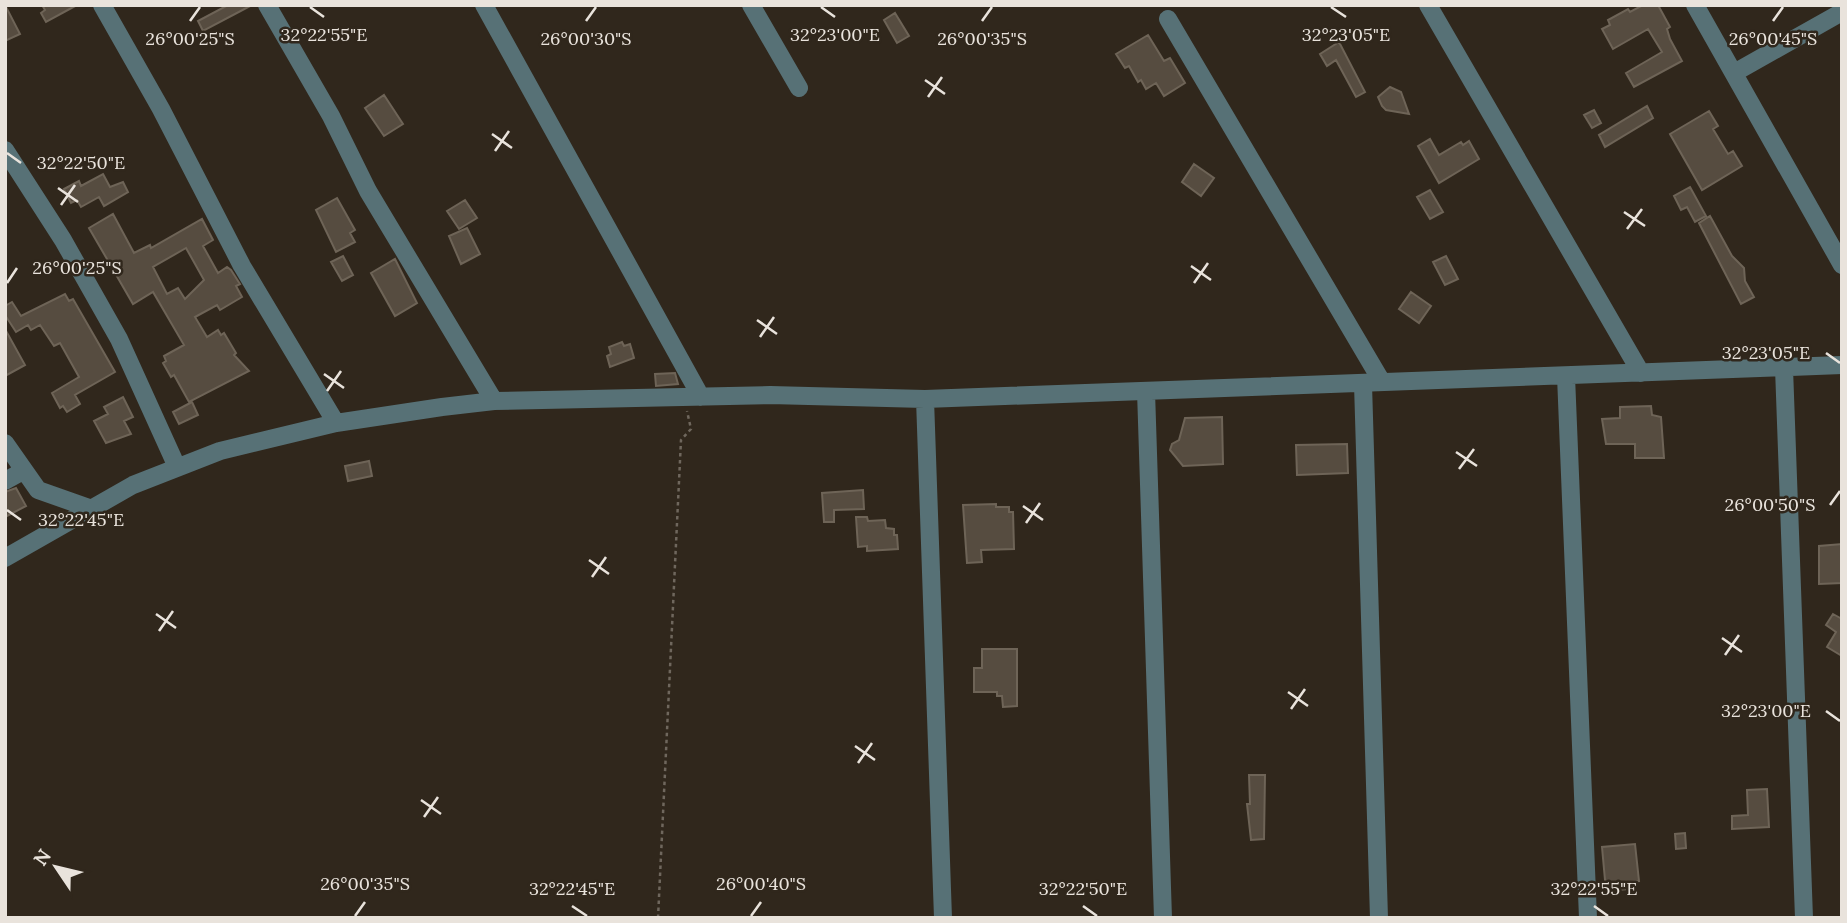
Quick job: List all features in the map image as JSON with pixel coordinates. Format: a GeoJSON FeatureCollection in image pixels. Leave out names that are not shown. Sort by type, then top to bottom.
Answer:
{"type":"FeatureCollection","features":[{"type":"Feature","properties":{"kind":"street"},"geometry":{"type":"LineString","coordinates":[[102,5],[161,109],[242,266],[336,423]]}},
{"type":"Feature","properties":{"kind":"street"},"geometry":{"type":"LineString","coordinates":[[267,5],[331,116],[368,191],[494,401]]}},
{"type":"Feature","properties":{"kind":"street"},"geometry":{"type":"LineString","coordinates":[[484,5],[692,397]]}},
{"type":"Feature","properties":{"kind":"street"},"geometry":{"type":"LineString","coordinates":[[751,5],[799,88]]}},
{"type":"Feature","properties":{"kind":"street"},"geometry":{"type":"LineString","coordinates":[[1428,5],[1641,373]]}},
{"type":"Feature","properties":{"kind":"street"},"geometry":{"type":"LineString","coordinates":[[1695,5],[1842,265]]}},
{"type":"Feature","properties":{"kind":"street"},"geometry":{"type":"LineString","coordinates":[[1734,73],[1842,12]]}},
{"type":"Feature","properties":{"kind":"street"},"geometry":{"type":"LineString","coordinates":[[1168,19],[1382,382]]}},
{"type":"Feature","properties":{"kind":"street"},"geometry":{"type":"LineString","coordinates":[[5,150],[63,240],[118,339],[177,467]]}},
{"type":"Feature","properties":{"kind":"street"},"geometry":{"type":"LineString","coordinates":[[5,558],[89,508],[177,467],[219,451],[336,423],[494,401],[692,397],[925,398],[1842,365]]}},
{"type":"Feature","properties":{"kind":"street"},"geometry":{"type":"LineString","coordinates":[[1784,368],[1804,918]]}},
{"type":"Feature","properties":{"kind":"street"},"geometry":{"type":"LineString","coordinates":[[1566,376],[1588,918]]}},
{"type":"Feature","properties":{"kind":"street"},"geometry":{"type":"LineString","coordinates":[[1363,384],[1379,918]]}},
{"type":"Feature","properties":{"kind":"street"},"geometry":{"type":"LineString","coordinates":[[1146,391],[1163,918]]}},
{"type":"Feature","properties":{"kind":"street"},"geometry":{"type":"LineString","coordinates":[[925,398],[943,918]]}},
{"type":"Feature","properties":{"kind":"street"},"geometry":{"type":"LineString","coordinates":[[5,443],[38,490],[89,508]]}},
{"type":"Feature","properties":{"kind":"street"},"geometry":{"type":"LineString","coordinates":[[5,481],[23,471]]}},
{"type":"Feature","properties":{"kind":"path"},"geometry":{"type":"LineString","coordinates":[[658,918],[681,440],[691,429],[692,397]]}},
{"type":"Feature","properties":{"kind":"building"},"geometry":{"type":"Polygon","coordinates":[[[5,5],[20,34],[5,41],[5,5]]]}},
{"type":"Feature","properties":{"kind":"building"},"geometry":{"type":"Polygon","coordinates":[[[42,5],[77,5],[46,22],[41,13],[45,10],[42,5]]]}},
{"type":"Feature","properties":{"kind":"building"},"geometry":{"type":"Polygon","coordinates":[[[228,5],[252,5],[203,31],[198,21],[228,5]]]}},
{"type":"Feature","properties":{"kind":"building"},"geometry":{"type":"Polygon","coordinates":[[[1643,5],[1658,5],[1670,27],[1667,29],[1670,39],[1682,61],[1634,87],[1626,73],[1662,52],[1648,29],[1613,49],[1602,29],[1610,25],[1608,20],[1628,9],[1630,12],[1643,5]]]}},
{"type":"Feature","properties":{"kind":"building"},"geometry":{"type":"Polygon","coordinates":[[[895,13],[909,36],[897,43],[884,20],[895,13]]]}},
{"type":"Feature","properties":{"kind":"building"},"geometry":{"type":"Polygon","coordinates":[[[1148,35],[1164,61],[1170,58],[1185,83],[1164,96],[1156,83],[1146,89],[1141,80],[1138,82],[1129,66],[1125,68],[1116,54],[1148,35]]]}},
{"type":"Feature","properties":{"kind":"building"},"geometry":{"type":"Polygon","coordinates":[[[1339,42],[1365,92],[1356,97],[1336,60],[1327,66],[1320,54],[1339,42]]]}},
{"type":"Feature","properties":{"kind":"building"},"geometry":{"type":"Polygon","coordinates":[[[1390,87],[1401,92],[1409,114],[1386,110],[1382,106],[1378,97],[1390,87]]]}},
{"type":"Feature","properties":{"kind":"building"},"geometry":{"type":"Polygon","coordinates":[[[384,95],[403,124],[384,136],[365,108],[384,95]]]}},
{"type":"Feature","properties":{"kind":"building"},"geometry":{"type":"Polygon","coordinates":[[[1647,106],[1653,118],[1605,147],[1599,135],[1647,106]]]}},
{"type":"Feature","properties":{"kind":"building"},"geometry":{"type":"Polygon","coordinates":[[[1594,110],[1601,123],[1592,128],[1584,115],[1594,110]]]}},
{"type":"Feature","properties":{"kind":"building"},"geometry":{"type":"Polygon","coordinates":[[[1709,111],[1718,126],[1713,129],[1728,154],[1733,151],[1742,166],[1702,190],[1670,134],[1709,111]]]}},
{"type":"Feature","properties":{"kind":"building"},"geometry":{"type":"Polygon","coordinates":[[[1430,139],[1439,155],[1461,142],[1463,145],[1469,141],[1479,159],[1439,183],[1418,146],[1430,139]]]}},
{"type":"Feature","properties":{"kind":"building"},"geometry":{"type":"Polygon","coordinates":[[[1194,164],[1214,178],[1201,196],[1182,182],[1194,164]]]}},
{"type":"Feature","properties":{"kind":"building"},"geometry":{"type":"Polygon","coordinates":[[[103,174],[110,187],[123,182],[128,192],[104,206],[99,197],[81,207],[77,200],[71,203],[64,189],[79,181],[81,186],[103,174]]]}},
{"type":"Feature","properties":{"kind":"building"},"geometry":{"type":"Polygon","coordinates":[[[1690,187],[1706,216],[1695,222],[1687,207],[1681,210],[1674,196],[1690,187]]]}},
{"type":"Feature","properties":{"kind":"building"},"geometry":{"type":"Polygon","coordinates":[[[1430,190],[1443,212],[1430,219],[1417,197],[1430,190]]]}},
{"type":"Feature","properties":{"kind":"building"},"geometry":{"type":"Polygon","coordinates":[[[337,198],[355,230],[350,233],[355,242],[336,252],[316,210],[337,198]]]}},
{"type":"Feature","properties":{"kind":"building"},"geometry":{"type":"Polygon","coordinates":[[[465,200],[477,218],[459,229],[447,211],[465,200]]]}},
{"type":"Feature","properties":{"kind":"building"},"geometry":{"type":"Polygon","coordinates":[[[113,214],[134,253],[150,245],[151,248],[202,219],[213,240],[203,246],[218,273],[227,267],[231,270],[240,284],[236,286],[242,297],[220,310],[217,305],[195,317],[207,337],[218,330],[221,335],[224,333],[236,353],[234,355],[249,371],[189,402],[174,375],[171,377],[163,363],[166,361],[164,356],[184,345],[153,292],[133,304],[89,228],[113,214]],[[186,248],[153,267],[167,294],[178,288],[185,299],[204,280],[186,248]]]}},
{"type":"Feature","properties":{"kind":"building"},"geometry":{"type":"Polygon","coordinates":[[[1710,216],[1732,256],[1744,268],[1745,281],[1754,297],[1741,304],[1699,223],[1710,216]]]}},
{"type":"Feature","properties":{"kind":"building"},"geometry":{"type":"Polygon","coordinates":[[[467,228],[480,254],[461,264],[449,236],[467,228]]]}},
{"type":"Feature","properties":{"kind":"building"},"geometry":{"type":"Polygon","coordinates":[[[343,256],[353,275],[342,281],[331,262],[343,256]]]}},
{"type":"Feature","properties":{"kind":"building"},"geometry":{"type":"Polygon","coordinates":[[[1446,256],[1458,279],[1445,285],[1433,262],[1446,256]]]}},
{"type":"Feature","properties":{"kind":"building"},"geometry":{"type":"Polygon","coordinates":[[[395,259],[417,303],[395,316],[371,273],[395,259]]]}},
{"type":"Feature","properties":{"kind":"building"},"geometry":{"type":"Polygon","coordinates":[[[1411,292],[1431,306],[1419,323],[1399,309],[1411,292]]]}},
{"type":"Feature","properties":{"kind":"building"},"geometry":{"type":"Polygon","coordinates":[[[65,294],[69,301],[73,299],[115,372],[75,395],[80,404],[67,412],[63,406],[60,408],[52,393],[79,377],[60,343],[54,346],[40,325],[31,330],[28,325],[16,332],[5,315],[5,306],[12,302],[21,316],[65,294]]]}},
{"type":"Feature","properties":{"kind":"building"},"geometry":{"type":"Polygon","coordinates":[[[5,329],[25,365],[5,376],[5,329]]]}},
{"type":"Feature","properties":{"kind":"building"},"geometry":{"type":"Polygon","coordinates":[[[622,342],[624,346],[630,344],[634,358],[610,367],[607,356],[611,354],[609,347],[622,342]]]}},
{"type":"Feature","properties":{"kind":"building"},"geometry":{"type":"Polygon","coordinates":[[[675,373],[678,384],[656,386],[655,374],[675,373]]]}},
{"type":"Feature","properties":{"kind":"building"},"geometry":{"type":"Polygon","coordinates":[[[123,397],[133,417],[124,421],[131,434],[106,443],[94,421],[108,414],[104,407],[123,397]]]}},
{"type":"Feature","properties":{"kind":"building"},"geometry":{"type":"Polygon","coordinates":[[[192,402],[198,415],[179,424],[173,412],[192,402]]]}},
{"type":"Feature","properties":{"kind":"building"},"geometry":{"type":"Polygon","coordinates":[[[1651,406],[1652,415],[1661,417],[1664,458],[1635,458],[1635,444],[1606,444],[1602,419],[1620,418],[1620,407],[1651,406]]]}},
{"type":"Feature","properties":{"kind":"building"},"geometry":{"type":"Polygon","coordinates":[[[1222,417],[1223,464],[1183,466],[1170,450],[1172,444],[1179,440],[1185,418],[1222,417]]]}},
{"type":"Feature","properties":{"kind":"building"},"geometry":{"type":"Polygon","coordinates":[[[1347,444],[1348,473],[1297,475],[1296,445],[1347,444]]]}},
{"type":"Feature","properties":{"kind":"building"},"geometry":{"type":"Polygon","coordinates":[[[369,461],[372,476],[348,481],[345,466],[369,461]]]}},
{"type":"Feature","properties":{"kind":"building"},"geometry":{"type":"Polygon","coordinates":[[[16,488],[26,506],[5,517],[5,492],[16,488]]]}},
{"type":"Feature","properties":{"kind":"building"},"geometry":{"type":"Polygon","coordinates":[[[863,490],[864,509],[834,510],[834,522],[824,522],[822,493],[863,490]]]}},
{"type":"Feature","properties":{"kind":"building"},"geometry":{"type":"Polygon","coordinates":[[[996,504],[996,507],[1009,507],[1009,512],[1013,512],[1014,549],[981,550],[982,562],[967,563],[963,505],[996,504]]]}},
{"type":"Feature","properties":{"kind":"building"},"geometry":{"type":"Polygon","coordinates":[[[856,517],[867,517],[868,521],[885,520],[886,528],[894,529],[894,535],[897,535],[898,549],[867,551],[867,546],[858,547],[856,517]]]}},
{"type":"Feature","properties":{"kind":"building"},"geometry":{"type":"Polygon","coordinates":[[[1842,544],[1842,583],[1819,584],[1819,546],[1842,544]]]}},
{"type":"Feature","properties":{"kind":"building"},"geometry":{"type":"Polygon","coordinates":[[[1833,614],[1842,619],[1842,656],[1827,647],[1836,632],[1826,625],[1833,614]]]}},
{"type":"Feature","properties":{"kind":"building"},"geometry":{"type":"Polygon","coordinates":[[[982,649],[1017,649],[1017,706],[1003,707],[1002,696],[997,696],[997,692],[974,692],[974,668],[982,668],[982,649]]]}},
{"type":"Feature","properties":{"kind":"building"},"geometry":{"type":"Polygon","coordinates":[[[1249,775],[1265,775],[1264,839],[1251,840],[1247,804],[1250,804],[1249,775]]]}},
{"type":"Feature","properties":{"kind":"building"},"geometry":{"type":"Polygon","coordinates":[[[1767,789],[1769,827],[1732,829],[1732,816],[1748,815],[1747,790],[1767,789]]]}},
{"type":"Feature","properties":{"kind":"building"},"geometry":{"type":"Polygon","coordinates":[[[1685,833],[1686,848],[1676,849],[1675,834],[1685,833]]]}},
{"type":"Feature","properties":{"kind":"building"},"geometry":{"type":"Polygon","coordinates":[[[1635,844],[1639,881],[1629,882],[1628,889],[1606,891],[1602,847],[1635,844]]]}}]}
